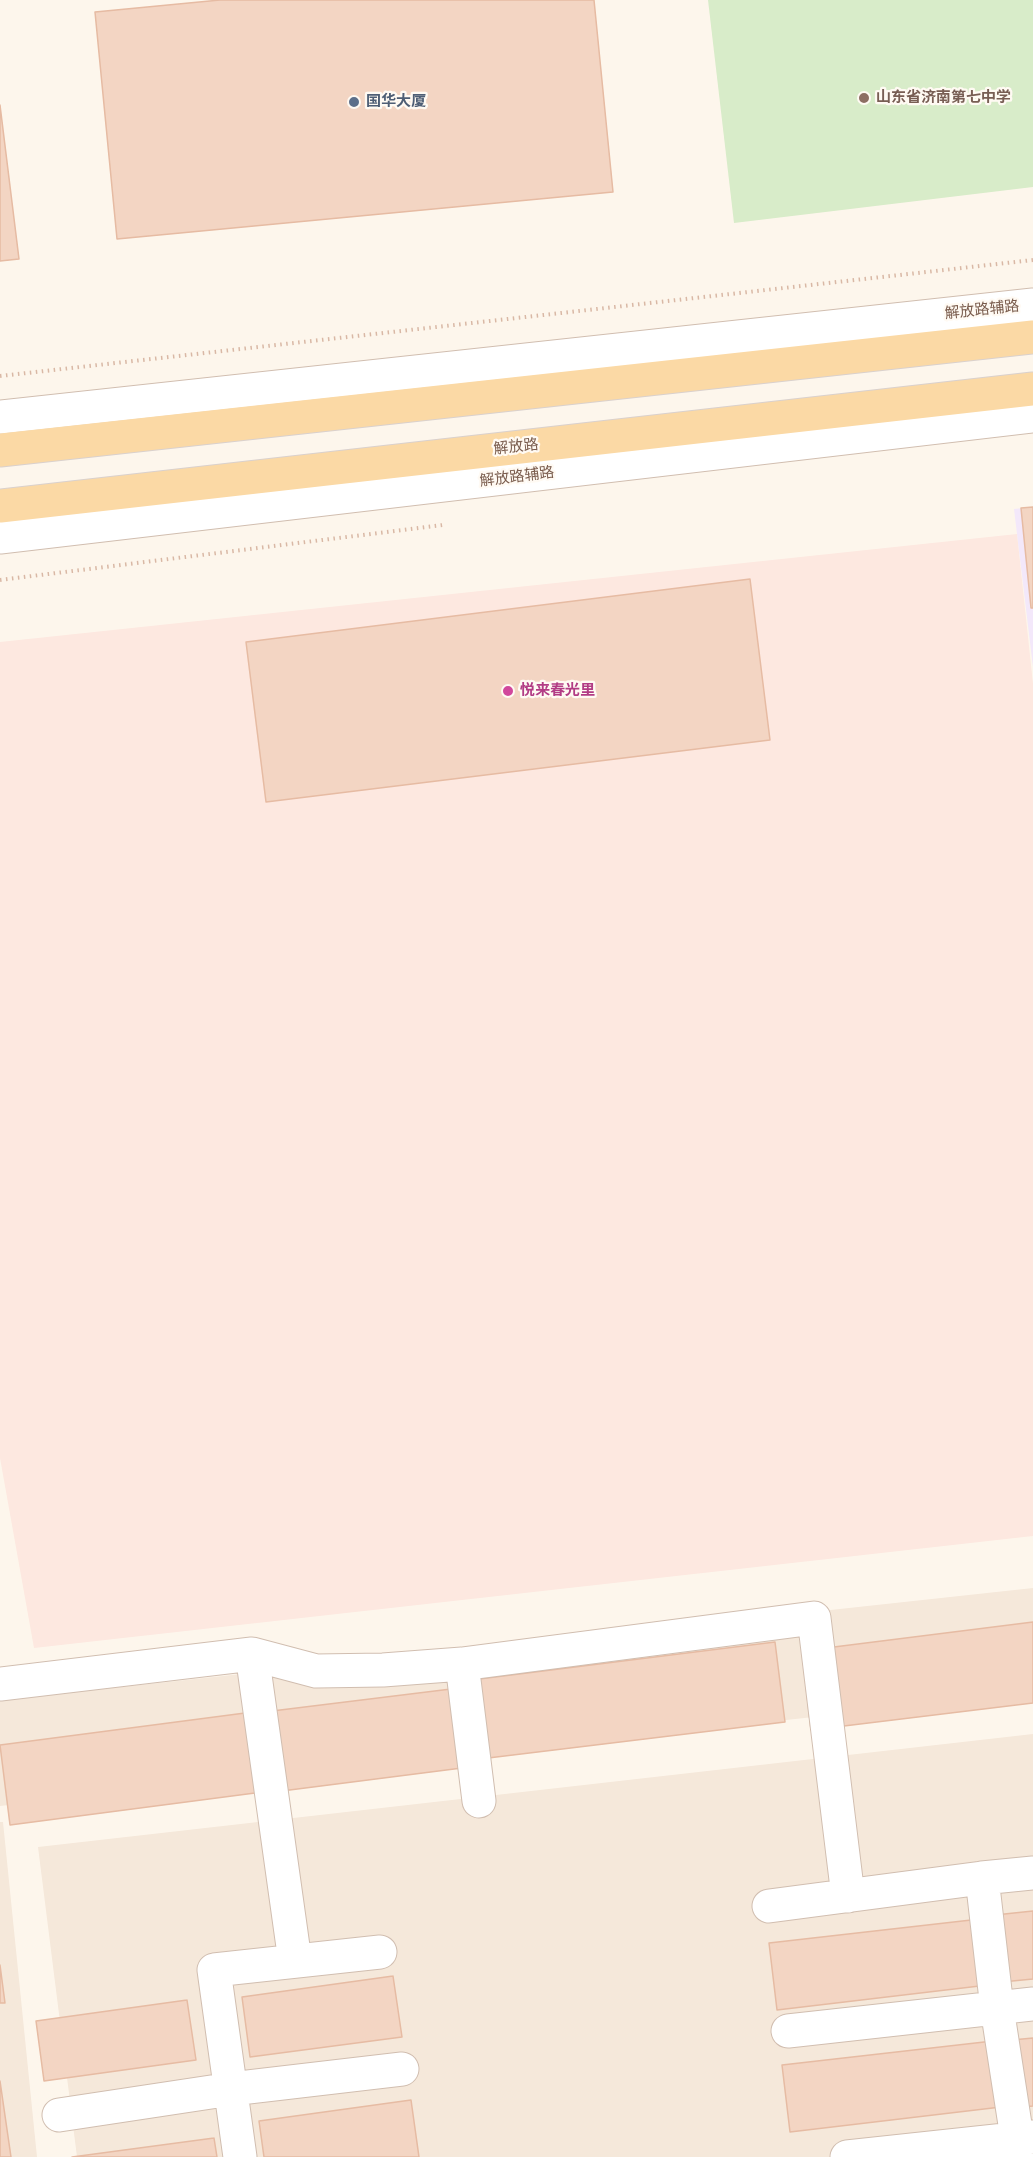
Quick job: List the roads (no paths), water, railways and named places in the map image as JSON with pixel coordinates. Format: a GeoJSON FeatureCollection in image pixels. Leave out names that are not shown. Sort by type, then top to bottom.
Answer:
{"type":"FeatureCollection","features":[{"type":"Feature","properties":{"kind":"main road"},"geometry":{"type":"LineString","coordinates":[[0,450],[1033,337]]}},
{"type":"Feature","properties":{"kind":"main road","name":"解放路"},"geometry":{"type":"LineString","coordinates":[[0,506],[1033,389]]}},
{"type":"Feature","properties":{"kind":"street","name":"解放路辅路"},"geometry":{"type":"LineString","coordinates":[[0,417],[1033,305]]}},
{"type":"Feature","properties":{"kind":"street","name":"解放路辅路"},"geometry":{"type":"LineString","coordinates":[[0,537],[1033,417]]}},
{"type":"Feature","properties":{"kind":"street"},"geometry":{"type":"LineString","coordinates":[[0,1684],[252,1654],[316,1671],[383,1670],[462,1664],[814,1618],[848,1896]]}},
{"type":"Feature","properties":{"kind":"street"},"geometry":{"type":"LineString","coordinates":[[252,1654],[295,1961]]}},
{"type":"Feature","properties":{"kind":"street"},"geometry":{"type":"LineString","coordinates":[[462,1664],[479,1801]]}},
{"type":"Feature","properties":{"kind":"street"},"geometry":{"type":"LineString","coordinates":[[769,1906],[1033,1873]]}},
{"type":"Feature","properties":{"kind":"street"},"geometry":{"type":"LineString","coordinates":[[847,2157],[1024,2144],[997,2008],[982,1878]]}},
{"type":"Feature","properties":{"kind":"street"},"geometry":{"type":"LineString","coordinates":[[240,2157],[214,1970],[380,1952]]}},
{"type":"Feature","properties":{"kind":"street"},"geometry":{"type":"LineString","coordinates":[[788,2031],[1033,2004]]}},
{"type":"Feature","properties":{"kind":"street"},"geometry":{"type":"LineString","coordinates":[[59,2115],[231,2089],[402,2069]]}},
{"type":"Feature","properties":{"kind":"place","name":"山东省济南第七中学"},"geometry":{"type":"Point","coordinates":[864,98]}},
{"type":"Feature","properties":{"kind":"place","name":"国华大厦"},"geometry":{"type":"Point","coordinates":[354,102]}},
{"type":"Feature","properties":{"kind":"place","name":"悦来春光里"},"geometry":{"type":"Point","coordinates":[508,691]}}]}
